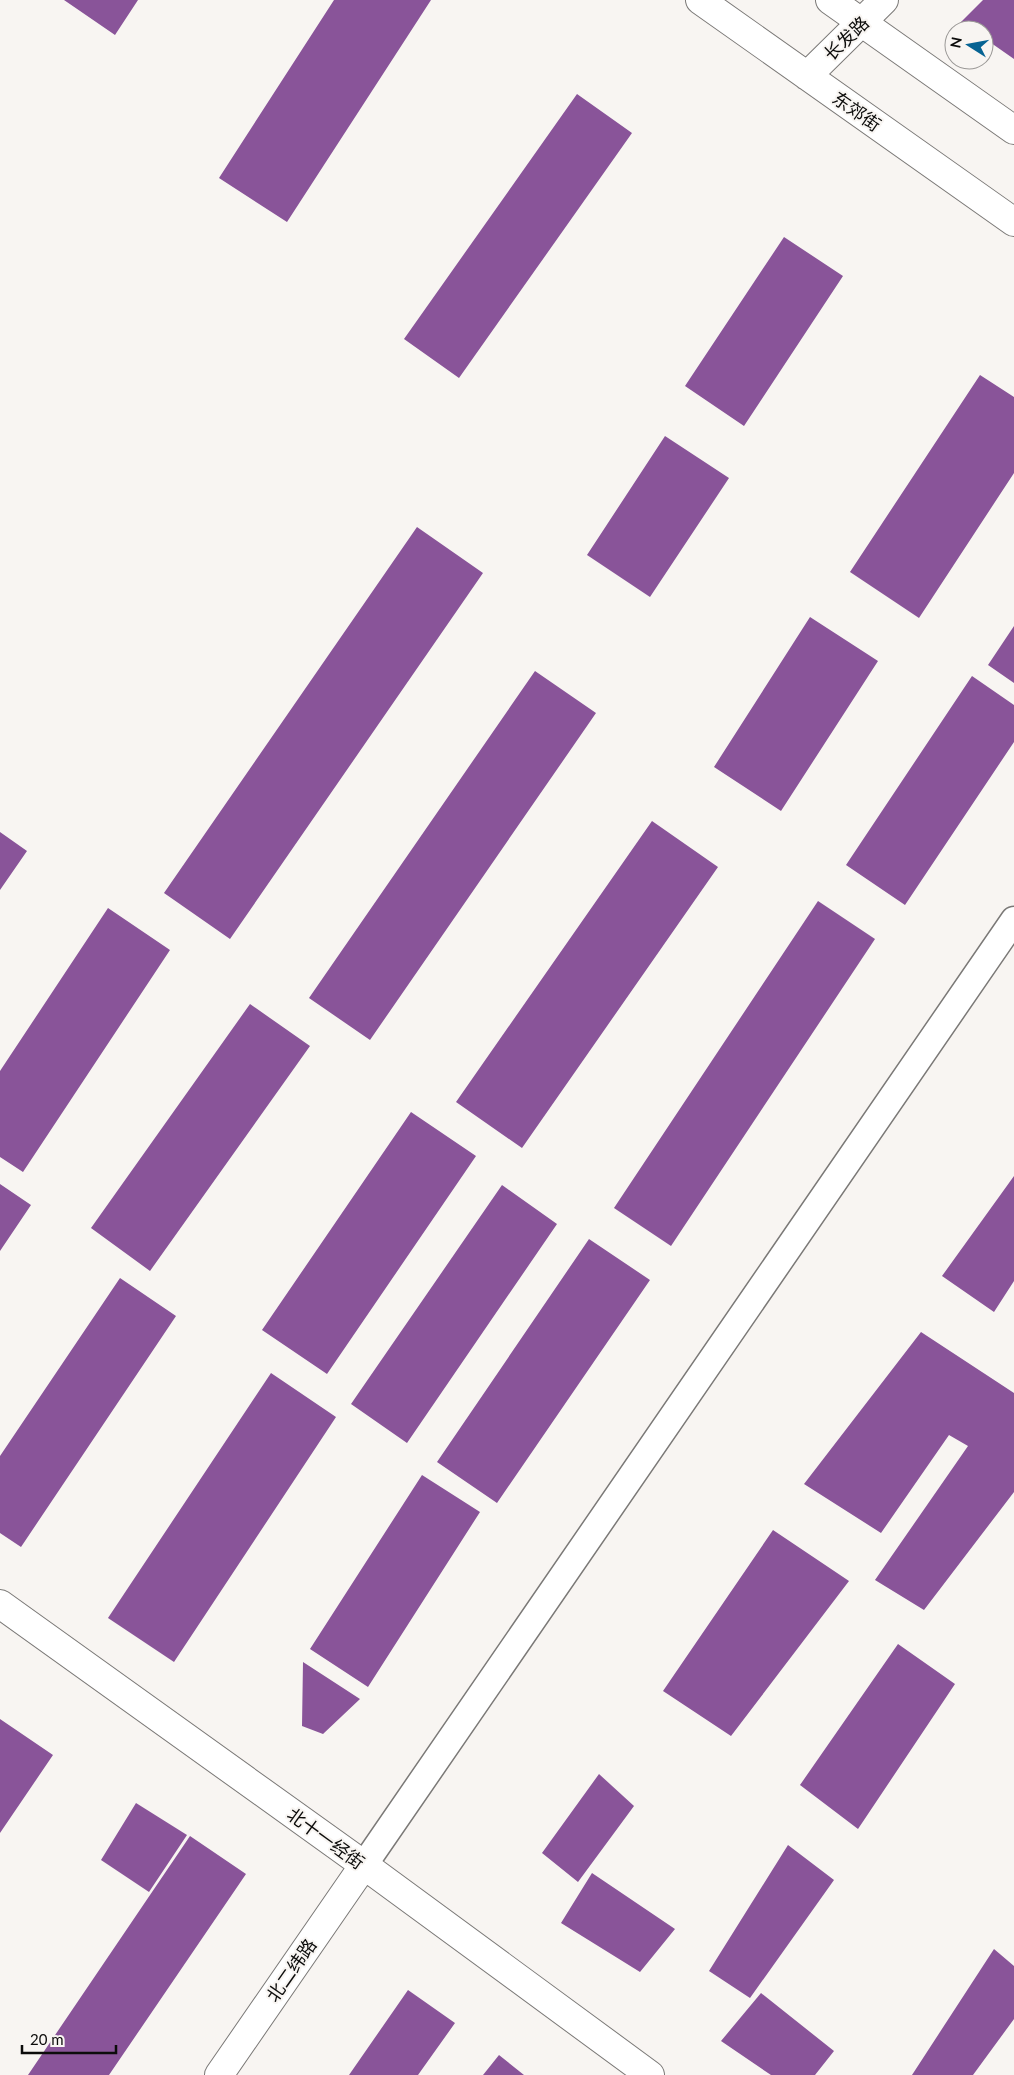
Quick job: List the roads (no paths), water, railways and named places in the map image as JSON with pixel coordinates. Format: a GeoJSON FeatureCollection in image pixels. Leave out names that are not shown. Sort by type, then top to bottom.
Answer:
{"type":"FeatureCollection","features":[{"type":"Feature","properties":{"kind":"street","name":"东郊街"},"geometry":{"type":"LineString","coordinates":[[700,0],[1014,222]]}},
{"type":"Feature","properties":{"kind":"street"},"geometry":{"type":"LineString","coordinates":[[830,0],[1014,130]]}},
{"type":"Feature","properties":{"kind":"street","name":"长发路"},"geometry":{"type":"LineString","coordinates":[[807,76],[884,0]]}},
{"type":"Feature","properties":{"kind":"street"},"geometry":{"type":"LineString","coordinates":[[364,1865],[1014,920]]}},
{"type":"Feature","properties":{"kind":"street","name":"北十一经街"},"geometry":{"type":"LineString","coordinates":[[0,1604],[364,1865],[650,2075]]}},
{"type":"Feature","properties":{"kind":"street","name":"北二纬路"},"geometry":{"type":"LineString","coordinates":[[219,2075],[364,1865]]}}]}
